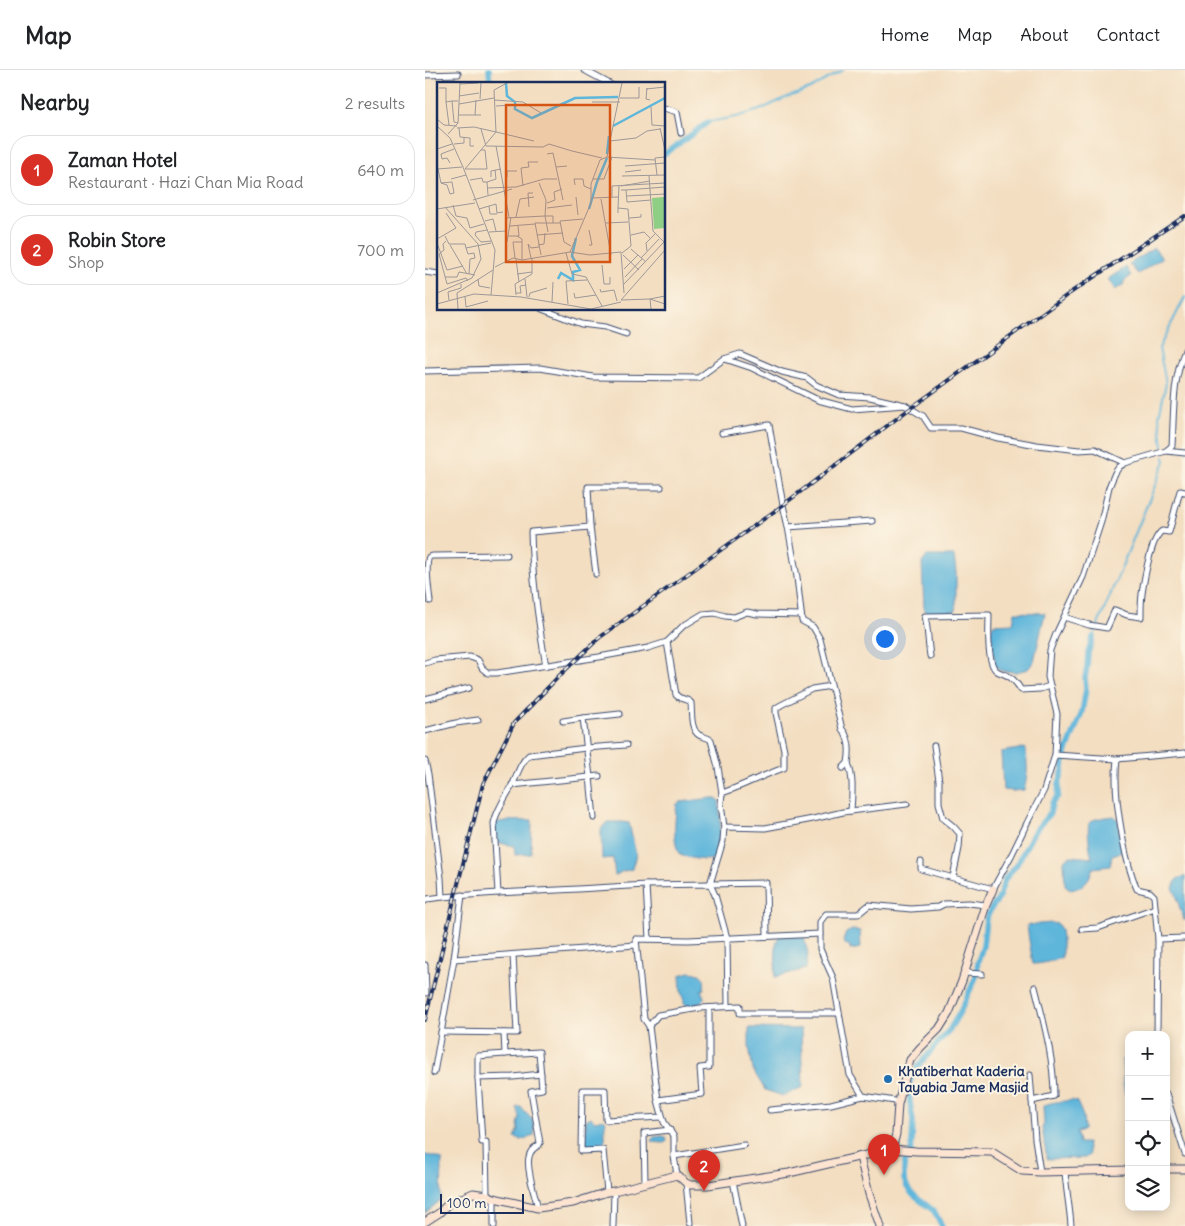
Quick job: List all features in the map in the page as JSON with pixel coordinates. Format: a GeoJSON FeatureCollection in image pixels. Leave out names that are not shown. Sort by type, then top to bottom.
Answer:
{"type":"FeatureCollection","features":[{"type":"Feature","properties":{"kind":"street"},"geometry":{"type":"LineString","coordinates":[[584,70],[606,82]]}},
{"type":"Feature","properties":{"kind":"street"},"geometry":{"type":"LineString","coordinates":[[425,75],[458,74]]}},
{"type":"Feature","properties":{"kind":"street"},"geometry":{"type":"LineString","coordinates":[[665,108],[677,112],[681,133]]}},
{"type":"Feature","properties":{"kind":"street"},"geometry":{"type":"LineString","coordinates":[[546,310],[581,324],[605,327],[626,334]]}},
{"type":"Feature","properties":{"kind":"street"},"geometry":{"type":"LineString","coordinates":[[1166,451],[1172,446],[1174,392],[1185,350]]}},
{"type":"Feature","properties":{"kind":"street"},"geometry":{"type":"LineString","coordinates":[[425,371],[540,368],[593,377],[698,378],[724,359],[740,354],[782,372],[807,378],[839,395],[870,397],[905,405],[923,416],[931,428],[961,428],[1037,446],[1079,450],[1095,449],[1125,463]]}},
{"type":"Feature","properties":{"kind":"street"},"geometry":{"type":"LineString","coordinates":[[724,359],[752,368],[818,400],[852,409],[905,405]]}},
{"type":"Feature","properties":{"kind":"street"},"geometry":{"type":"LineString","coordinates":[[722,433],[769,426],[797,577],[802,621],[813,627],[820,640],[842,729],[846,734],[848,763],[852,774],[853,786],[851,811]]}},
{"type":"Feature","properties":{"kind":"street"},"geometry":{"type":"LineString","coordinates":[[892,1149],[896,1134],[898,1104],[910,1060],[939,1029],[949,1013],[965,972],[986,905],[1044,790],[1055,755],[1057,714],[1050,686],[1051,650],[1083,577],[1101,522],[1109,487],[1119,467],[1125,463],[1166,451],[1185,453]]}},
{"type":"Feature","properties":{"kind":"street"},"geometry":{"type":"LineString","coordinates":[[596,574],[590,527],[588,487],[661,487]]}},
{"type":"Feature","properties":{"kind":"street"},"geometry":{"type":"LineString","coordinates":[[1064,617],[1089,626],[1107,628],[1115,610],[1127,615],[1141,617],[1142,594],[1151,552],[1158,533],[1162,530],[1169,532],[1180,492],[1185,492]]}},
{"type":"Feature","properties":{"kind":"street"},"geometry":{"type":"LineString","coordinates":[[788,527],[872,521]]}},
{"type":"Feature","properties":{"kind":"street"},"geometry":{"type":"LineString","coordinates":[[546,666],[534,591],[531,532],[590,527]]}},
{"type":"Feature","properties":{"kind":"street"},"geometry":{"type":"LineString","coordinates":[[430,601],[426,585],[426,569],[429,557],[507,555]]}},
{"type":"Feature","properties":{"kind":"street"},"geometry":{"type":"LineString","coordinates":[[425,663],[435,660],[470,657],[478,660],[482,668],[488,673],[497,673],[647,648],[667,642],[683,626],[703,614],[715,613],[735,617],[747,612],[801,615]]}},
{"type":"Feature","properties":{"kind":"street"},"geometry":{"type":"LineString","coordinates":[[930,656],[925,616],[989,615],[989,646],[992,667],[1009,676],[1021,690],[1040,689],[1050,686]]}},
{"type":"Feature","properties":{"kind":"street"},"geometry":{"type":"LineString","coordinates":[[667,642],[676,696],[690,701],[692,721],[697,732],[711,740],[719,767],[724,828],[723,841],[710,884],[727,938],[729,1006]]}},
{"type":"Feature","properties":{"kind":"street"},"geometry":{"type":"LineString","coordinates":[[722,793],[784,768],[784,750],[776,708],[812,689],[831,686]]}},
{"type":"Feature","properties":{"kind":"street"},"geometry":{"type":"LineString","coordinates":[[425,699],[469,688]]}},
{"type":"Feature","properties":{"kind":"street"},"geometry":{"type":"LineString","coordinates":[[563,721],[620,714]]}},
{"type":"Feature","properties":{"kind":"street"},"geometry":{"type":"LineString","coordinates":[[583,718],[594,818]]}},
{"type":"Feature","properties":{"kind":"street"},"geometry":{"type":"LineString","coordinates":[[425,731],[456,723],[478,720]]}},
{"type":"Feature","properties":{"kind":"street"},"geometry":{"type":"LineString","coordinates":[[498,893],[494,822],[524,759],[529,755],[626,745]]}},
{"type":"Feature","properties":{"kind":"street"},"geometry":{"type":"LineString","coordinates":[[934,746],[939,781],[939,803],[943,818],[960,834],[953,877]]}},
{"type":"Feature","properties":{"kind":"street"},"geometry":{"type":"LineString","coordinates":[[1055,755],[1117,758],[1185,753]]}},
{"type":"Feature","properties":{"kind":"street"},"geometry":{"type":"LineString","coordinates":[[1117,758],[1115,788],[1127,859],[1137,889],[1149,891],[1154,896],[1158,940],[1157,1031]]}},
{"type":"Feature","properties":{"kind":"street"},"geometry":{"type":"LineString","coordinates":[[425,761],[442,897]]}},
{"type":"Feature","properties":{"kind":"street"},"geometry":{"type":"LineString","coordinates":[[843,768],[848,763]]}},
{"type":"Feature","properties":{"kind":"street"},"geometry":{"type":"LineString","coordinates":[[512,785],[599,776]]}},
{"type":"Feature","properties":{"kind":"street"},"geometry":{"type":"LineString","coordinates":[[724,828],[765,828],[851,811],[907,804]]}},
{"type":"Feature","properties":{"kind":"street"},"geometry":{"type":"LineString","coordinates":[[921,862],[921,869],[993,889]]}},
{"type":"Feature","properties":{"kind":"street"},"geometry":{"type":"LineString","coordinates":[[425,901],[427,899],[462,895],[646,885],[766,883],[767,936]]}},
{"type":"Feature","properties":{"kind":"street"},"geometry":{"type":"LineString","coordinates":[[646,885],[649,939]]}},
{"type":"Feature","properties":{"kind":"street"},"geometry":{"type":"LineString","coordinates":[[434,1073],[454,959],[462,895]]}},
{"type":"Feature","properties":{"kind":"street"},"geometry":{"type":"LineString","coordinates":[[863,1096],[850,1075],[833,978],[820,949],[820,922],[826,914],[858,914],[869,905],[911,909],[938,907],[944,904],[969,903],[986,905]]}},
{"type":"Feature","properties":{"kind":"street"},"geometry":{"type":"LineString","coordinates":[[1082,929],[1098,928],[1155,908]]}},
{"type":"Feature","properties":{"kind":"street"},"geometry":{"type":"LineString","coordinates":[[820,934],[688,940],[636,939],[644,1019],[649,1026],[658,1100],[662,1117],[673,1138],[677,1175],[686,1184],[708,1185],[789,1173],[892,1149],[993,1152],[1022,1171],[1125,1170]]}},
{"type":"Feature","properties":{"kind":"street"},"geometry":{"type":"LineString","coordinates":[[1158,940],[1185,938]]}},
{"type":"Feature","properties":{"kind":"street"},"geometry":{"type":"LineString","coordinates":[[454,959],[636,945]]}},
{"type":"Feature","properties":{"kind":"street"},"geometry":{"type":"LineString","coordinates":[[441,1032],[517,1033],[513,955]]}},
{"type":"Feature","properties":{"kind":"street"},"geometry":{"type":"LineString","coordinates":[[425,965],[425,993]]}},
{"type":"Feature","properties":{"kind":"street"},"geometry":{"type":"LineString","coordinates":[[965,972],[983,974]]}},
{"type":"Feature","properties":{"kind":"street"},"geometry":{"type":"LineString","coordinates":[[1032,1101],[1054,1096],[1052,1061],[1035,988]]}},
{"type":"Feature","properties":{"kind":"street"},"geometry":{"type":"LineString","coordinates":[[649,1026],[658,1015],[729,1006],[740,1006],[740,1013],[839,1013]]}},
{"type":"Feature","properties":{"kind":"street"},"geometry":{"type":"LineString","coordinates":[[658,1100],[702,1094],[701,1068],[709,1067],[709,1008]]}},
{"type":"Feature","properties":{"kind":"street"},"geometry":{"type":"LineString","coordinates":[[504,1033],[505,1054]]}},
{"type":"Feature","properties":{"kind":"street"},"geometry":{"type":"LineString","coordinates":[[494,1226],[486,1142],[482,1142],[478,1056],[539,1052],[542,1089],[531,1091],[540,1143],[532,1150],[529,1156],[531,1177],[538,1208]]}},
{"type":"Feature","properties":{"kind":"street"},"geometry":{"type":"LineString","coordinates":[[478,1078],[541,1074]]}},
{"type":"Feature","properties":{"kind":"street"},"geometry":{"type":"LineString","coordinates":[[1030,1075],[1035,1139],[1040,1172]]}},
{"type":"Feature","properties":{"kind":"street"},"geometry":{"type":"LineString","coordinates":[[613,1226],[611,1192],[603,1150],[581,1151],[582,1090],[605,1090],[606,1120],[662,1117]]}},
{"type":"Feature","properties":{"kind":"street"},"geometry":{"type":"LineString","coordinates":[[770,1110],[831,1104],[863,1096],[895,1101],[898,1104]]}},
{"type":"Feature","properties":{"kind":"street"},"geometry":{"type":"LineString","coordinates":[[1170,1107],[1185,1154]]}},
{"type":"Feature","properties":{"kind":"street"},"geometry":{"type":"LineString","coordinates":[[645,1183],[645,1133],[669,1130]]}},
{"type":"Feature","properties":{"kind":"street"},"geometry":{"type":"LineString","coordinates":[[674,1156],[744,1145]]}},
{"type":"Feature","properties":{"kind":"street"},"geometry":{"type":"LineString","coordinates":[[860,1156],[869,1194],[880,1226]]}},
{"type":"Feature","properties":{"kind":"street"},"geometry":{"type":"LineString","coordinates":[[1170,1169],[1185,1170]]}},
{"type":"Feature","properties":{"kind":"street"},"geometry":{"type":"LineString","coordinates":[[1065,1171],[1071,1226]]}},
{"type":"Feature","properties":{"kind":"street"},"geometry":{"type":"LineString","coordinates":[[425,1222],[439,1213],[448,1204],[473,1193],[538,1208],[573,1203],[677,1175]]}},
{"type":"Feature","properties":{"kind":"street"},"geometry":{"type":"LineString","coordinates":[[733,1182],[741,1226]]}},
{"type":"Feature","properties":{"kind":"street"},"geometry":{"type":"LineString","coordinates":[[686,1184],[690,1223]]}},
{"type":"Feature","properties":{"kind":"water"},"geometry":{"type":"Polygon","coordinates":[[[1154,248],[1162,258],[1138,274],[1129,264],[1154,248]]]}},
{"type":"Feature","properties":{"kind":"water"},"geometry":{"type":"Polygon","coordinates":[[[1126,267],[1131,276],[1115,290],[1108,279],[1126,267]]]}},
{"type":"Feature","properties":{"kind":"water"},"geometry":{"type":"Polygon","coordinates":[[[927,556],[954,556],[956,611],[926,612],[924,609],[922,563],[927,556]]]}},
{"type":"Feature","properties":{"kind":"water"},"geometry":{"type":"Polygon","coordinates":[[[1015,612],[1045,613],[1034,661],[1028,669],[1016,672],[1001,671],[995,665],[991,631],[993,624],[1013,623],[1015,612]]]}},
{"type":"Feature","properties":{"kind":"water"},"geometry":{"type":"Polygon","coordinates":[[[1025,748],[1027,769],[1024,790],[1003,790],[1001,752],[1025,748]]]}},
{"type":"Feature","properties":{"kind":"water"},"geometry":{"type":"Polygon","coordinates":[[[712,798],[719,800],[720,813],[719,838],[714,857],[703,860],[680,855],[677,850],[675,837],[677,804],[712,798]]]}},
{"type":"Feature","properties":{"kind":"water"},"geometry":{"type":"Polygon","coordinates":[[[1114,816],[1118,820],[1122,852],[1112,855],[1110,866],[1093,868],[1089,878],[1081,887],[1070,889],[1065,885],[1065,859],[1071,856],[1092,858],[1088,834],[1090,822],[1114,816]]]}},
{"type":"Feature","properties":{"kind":"water"},"geometry":{"type":"Polygon","coordinates":[[[532,820],[531,854],[515,855],[514,846],[495,840],[495,823],[532,820]]]}},
{"type":"Feature","properties":{"kind":"water"},"geometry":{"type":"Polygon","coordinates":[[[607,822],[629,823],[636,854],[632,869],[615,876],[613,858],[602,859],[601,829],[607,822]]]}},
{"type":"Feature","properties":{"kind":"water"},"geometry":{"type":"Polygon","coordinates":[[[1185,876],[1185,921],[1173,888],[1177,879],[1185,876]]]}},
{"type":"Feature","properties":{"kind":"water"},"geometry":{"type":"Polygon","coordinates":[[[1058,924],[1061,931],[1062,957],[1033,964],[1027,925],[1058,924]]]}},
{"type":"Feature","properties":{"kind":"water"},"geometry":{"type":"Polygon","coordinates":[[[852,930],[860,931],[861,948],[850,950],[850,946],[843,941],[846,933],[852,930]]]}},
{"type":"Feature","properties":{"kind":"water"},"geometry":{"type":"Polygon","coordinates":[[[779,936],[804,937],[808,954],[806,969],[775,977],[776,944],[779,936]]]}},
{"type":"Feature","properties":{"kind":"water"},"geometry":{"type":"Polygon","coordinates":[[[690,972],[698,973],[704,979],[704,989],[701,990],[704,997],[703,1002],[687,1006],[684,1004],[681,992],[680,975],[690,972]]]}},
{"type":"Feature","properties":{"kind":"water"},"geometry":{"type":"Polygon","coordinates":[[[749,1028],[801,1029],[803,1087],[783,1096],[765,1090],[753,1070],[749,1047],[749,1028]]]}},
{"type":"Feature","properties":{"kind":"water"},"geometry":{"type":"Polygon","coordinates":[[[1125,1058],[1125,1095],[1123,1084],[1122,1059],[1125,1058]]]}},
{"type":"Feature","properties":{"kind":"water"},"geometry":{"type":"Polygon","coordinates":[[[1072,1100],[1077,1102],[1083,1116],[1084,1130],[1077,1132],[1079,1143],[1087,1143],[1089,1155],[1085,1158],[1047,1159],[1042,1128],[1044,1124],[1043,1106],[1053,1102],[1072,1100]]]}},
{"type":"Feature","properties":{"kind":"water"},"geometry":{"type":"Polygon","coordinates":[[[517,1107],[521,1107],[532,1119],[534,1136],[521,1140],[515,1138],[519,1130],[520,1117],[517,1107]]]}},
{"type":"Feature","properties":{"kind":"water"},"geometry":{"type":"Polygon","coordinates":[[[591,1117],[595,1121],[604,1119],[606,1121],[605,1141],[601,1148],[597,1146],[594,1149],[585,1146],[586,1120],[591,1117]]]}},
{"type":"Feature","properties":{"kind":"water"},"geometry":{"type":"Polygon","coordinates":[[[654,1137],[666,1137],[667,1141],[664,1143],[652,1142],[651,1140],[654,1137]]]}},
{"type":"Feature","properties":{"kind":"water"},"geometry":{"type":"Polygon","coordinates":[[[425,1155],[442,1159],[441,1200],[425,1213],[425,1155]]]}},
{"type":"Feature","properties":{"kind":"waterway"},"geometry":{"type":"LineString","coordinates":[[489,70],[490,82]]}},
{"type":"Feature","properties":{"kind":"waterway"},"geometry":{"type":"LineString","coordinates":[[708,122],[760,110],[810,89],[843,70]]}},
{"type":"Feature","properties":{"kind":"waterway"},"geometry":{"type":"LineString","coordinates":[[665,153],[708,122]]}},
{"type":"Feature","properties":{"kind":"waterway"},"geometry":{"type":"LineString","coordinates":[[1163,447],[1159,417],[1166,383],[1159,348],[1185,297]]}},
{"type":"Feature","properties":{"kind":"waterway"},"geometry":{"type":"LineString","coordinates":[[1093,637],[1165,461],[1164,457]]}},
{"type":"Feature","properties":{"kind":"waterway"},"geometry":{"type":"LineString","coordinates":[[942,1226],[934,1211],[913,1195],[904,1179],[905,1161],[911,1154],[912,1142],[913,1120],[909,1084],[920,1064],[950,1029],[961,1010],[976,977],[978,961],[983,946],[986,919],[998,900],[1005,879],[1017,864],[1034,832],[1050,813],[1052,803],[1058,796],[1064,758],[1082,712],[1086,689],[1085,678],[1088,653],[1093,637]]}},
{"type":"Feature","properties":{"kind":"railway"},"geometry":{"type":"LineString","coordinates":[[425,1020],[483,784],[514,723],[599,638],[1070,293],[1185,216]]}},
{"type":"Feature","properties":{"kind":"place","name":"Khatiberhat Kaderia Tayabia Jame Masjid"},"geometry":{"type":"Point","coordinates":[888,1079]}},
{"type":"Feature","properties":{"kind":"place","name":"Zaman Hotel"},"geometry":{"type":"Point","coordinates":[884,1175]}},
{"type":"Feature","properties":{"kind":"place","name":"Robin Store"},"geometry":{"type":"Point","coordinates":[704,1191]}}]}
